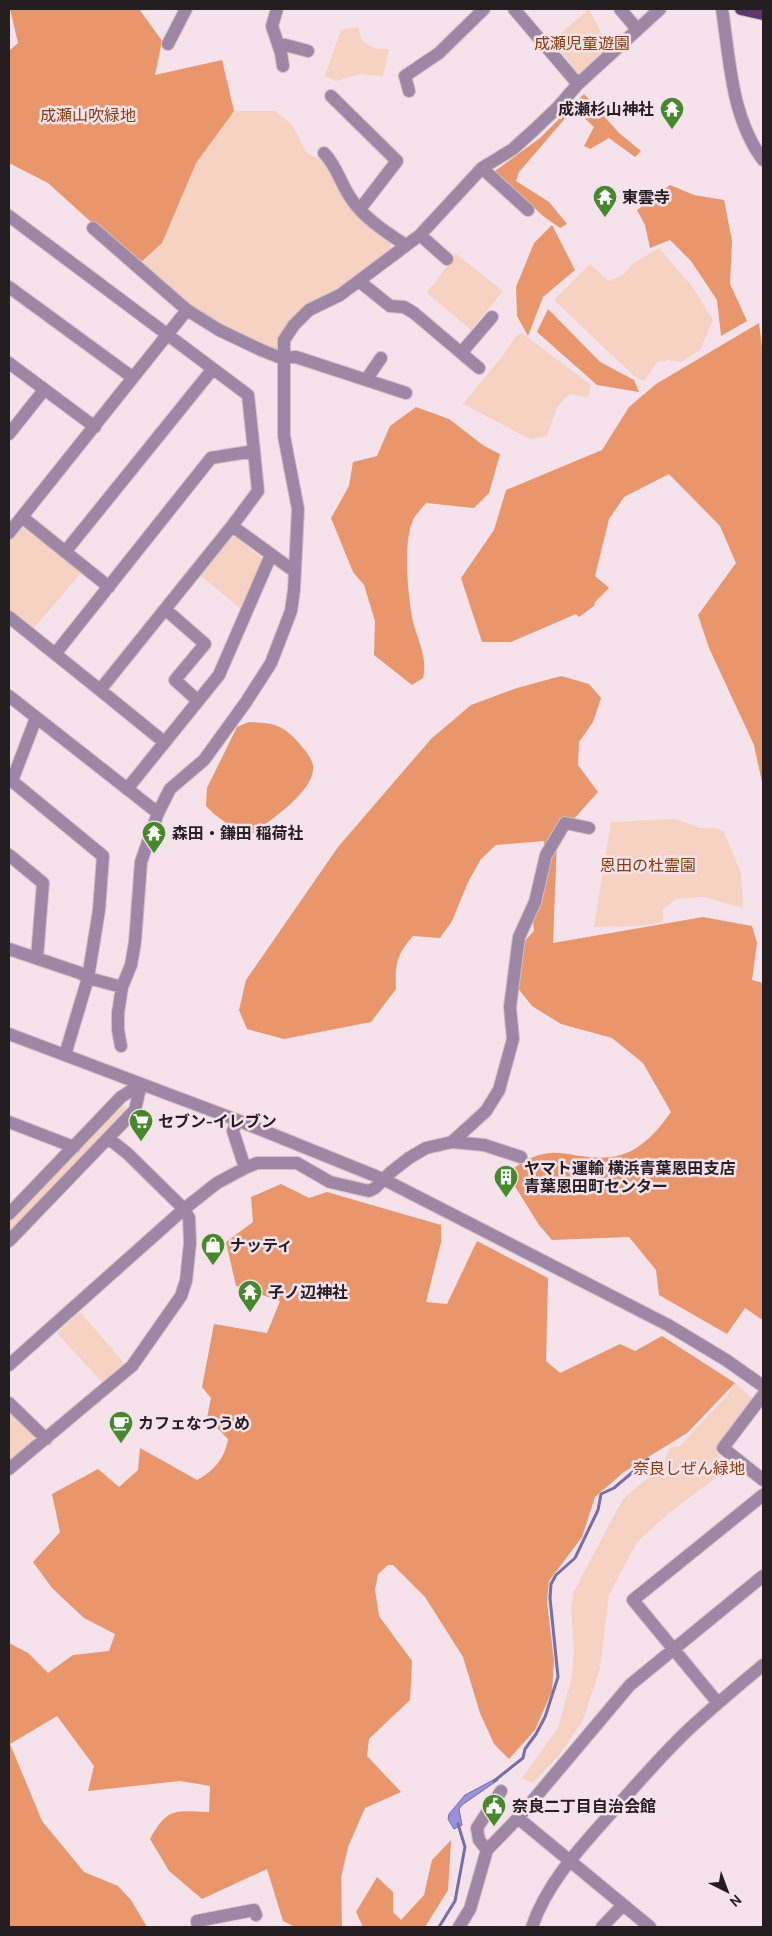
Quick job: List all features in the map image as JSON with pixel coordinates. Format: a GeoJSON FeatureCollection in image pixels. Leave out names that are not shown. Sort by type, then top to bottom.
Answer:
{"type":"FeatureCollection","features":[{"type":"Feature","properties":{"kind":"main road"},"geometry":{"type":"LineString","coordinates":[[741,9],[760,12]]}},
{"type":"Feature","properties":{"kind":"street"},"geometry":{"type":"LineString","coordinates":[[168,44],[186,9]]}},
{"type":"Feature","properties":{"kind":"street"},"geometry":{"type":"LineString","coordinates":[[277,9],[272,26],[283,66]]}},
{"type":"Feature","properties":{"kind":"street"},"geometry":{"type":"LineString","coordinates":[[409,90],[405,76],[439,53],[484,9]]}},
{"type":"Feature","properties":{"kind":"street"},"geometry":{"type":"LineString","coordinates":[[514,9],[578,84]]}},
{"type":"Feature","properties":{"kind":"street"},"geometry":{"type":"LineString","coordinates":[[620,9],[638,29]]}},
{"type":"Feature","properties":{"kind":"street"},"geometry":{"type":"LineString","coordinates":[[122,1046],[118,1030],[122,987],[131,965],[135,942],[141,862],[158,813],[170,789],[204,760],[216,745],[271,663],[291,611],[298,509],[284,436],[286,358],[284,340],[294,325],[309,310],[340,296],[360,281],[374,267],[420,234],[482,168],[513,149],[558,107],[578,84],[660,9]]}},
{"type":"Feature","properties":{"kind":"street"},"geometry":{"type":"LineString","coordinates":[[722,9],[733,89],[743,126],[763,160]]}},
{"type":"Feature","properties":{"kind":"street"},"geometry":{"type":"LineString","coordinates":[[278,43],[308,51]]}},
{"type":"Feature","properties":{"kind":"street"},"geometry":{"type":"LineString","coordinates":[[331,96],[397,162],[360,209]]}},
{"type":"Feature","properties":{"kind":"street"},"geometry":{"type":"LineString","coordinates":[[324,153],[332,161],[352,201],[388,234],[406,245]]}},
{"type":"Feature","properties":{"kind":"street"},"geometry":{"type":"LineString","coordinates":[[482,168],[528,210]]}},
{"type":"Feature","properties":{"kind":"street"},"geometry":{"type":"LineString","coordinates":[[9,216],[212,370],[248,395],[258,491],[100,690]]}},
{"type":"Feature","properties":{"kind":"street"},"geometry":{"type":"LineString","coordinates":[[93,228],[187,310],[219,330],[261,350],[286,358],[296,357],[406,393]]}},
{"type":"Feature","properties":{"kind":"street"},"geometry":{"type":"LineString","coordinates":[[420,234],[448,259]]}},
{"type":"Feature","properties":{"kind":"street"},"geometry":{"type":"LineString","coordinates":[[360,281],[390,306],[404,307],[414,313],[479,368]]}},
{"type":"Feature","properties":{"kind":"street"},"geometry":{"type":"LineString","coordinates":[[9,287],[132,378]]}},
{"type":"Feature","properties":{"kind":"street"},"geometry":{"type":"LineString","coordinates":[[9,533],[187,310]]}},
{"type":"Feature","properties":{"kind":"street"},"geometry":{"type":"LineString","coordinates":[[462,353],[492,316]]}},
{"type":"Feature","properties":{"kind":"street"},"geometry":{"type":"LineString","coordinates":[[366,380],[380,358]]}},
{"type":"Feature","properties":{"kind":"street"},"geometry":{"type":"LineString","coordinates":[[9,363],[95,426]]}},
{"type":"Feature","properties":{"kind":"street"},"geometry":{"type":"LineString","coordinates":[[65,552],[212,370]]}},
{"type":"Feature","properties":{"kind":"street"},"geometry":{"type":"LineString","coordinates":[[9,434],[44,390]]}},
{"type":"Feature","properties":{"kind":"street"},"geometry":{"type":"LineString","coordinates":[[55,654],[212,458],[254,451]]}},
{"type":"Feature","properties":{"kind":"street"},"geometry":{"type":"LineString","coordinates":[[22,517],[109,587]]}},
{"type":"Feature","properties":{"kind":"street"},"geometry":{"type":"LineString","coordinates":[[232,526],[294,571]]}},
{"type":"Feature","properties":{"kind":"street"},"geometry":{"type":"LineString","coordinates":[[127,789],[219,675],[271,555]]}},
{"type":"Feature","properties":{"kind":"street"},"geometry":{"type":"LineString","coordinates":[[165,609],[205,644],[175,680],[197,700]]}},
{"type":"Feature","properties":{"kind":"street"},"geometry":{"type":"LineString","coordinates":[[9,617],[164,742]]}},
{"type":"Feature","properties":{"kind":"street"},"geometry":{"type":"LineString","coordinates":[[9,696],[158,813]]}},
{"type":"Feature","properties":{"kind":"street"},"geometry":{"type":"LineString","coordinates":[[36,718],[12,781],[103,856],[99,910],[88,978],[65,1055]]}},
{"type":"Feature","properties":{"kind":"street"},"geometry":{"type":"LineString","coordinates":[[452,1142],[486,1111],[499,1090],[513,1038],[510,1007],[519,937],[534,902],[546,855],[565,823],[589,828]]}},
{"type":"Feature","properties":{"kind":"street"},"geometry":{"type":"LineString","coordinates":[[9,854],[44,883],[37,958]]}},
{"type":"Feature","properties":{"kind":"street"},"geometry":{"type":"LineString","coordinates":[[9,949],[80,973],[88,978],[122,987]]}},
{"type":"Feature","properties":{"kind":"street"},"geometry":{"type":"LineString","coordinates":[[9,1034],[237,1120],[383,1179],[668,1325],[726,1360],[763,1386]]}},
{"type":"Feature","properties":{"kind":"street"},"geometry":{"type":"LineString","coordinates":[[9,1240],[135,1110],[142,1084]]}},
{"type":"Feature","properties":{"kind":"street"},"geometry":{"type":"LineString","coordinates":[[9,1214],[122,1097],[142,1084]]}},
{"type":"Feature","properties":{"kind":"street"},"geometry":{"type":"LineString","coordinates":[[237,1120],[233,1131],[245,1168]]}},
{"type":"Feature","properties":{"kind":"street"},"geometry":{"type":"LineString","coordinates":[[9,1122],[74,1147]]}},
{"type":"Feature","properties":{"kind":"street"},"geometry":{"type":"LineString","coordinates":[[9,1469],[132,1366],[181,1296],[186,1281],[190,1243],[190,1218],[184,1209],[128,1154],[108,1138]]}},
{"type":"Feature","properties":{"kind":"street"},"geometry":{"type":"LineString","coordinates":[[9,1366],[184,1209],[216,1183],[257,1163],[297,1163],[330,1182],[363,1191],[375,1188],[409,1158],[426,1148],[452,1142],[484,1145],[521,1157]]}},
{"type":"Feature","properties":{"kind":"street"},"geometry":{"type":"LineString","coordinates":[[763,1395],[723,1448],[763,1480]]}},
{"type":"Feature","properties":{"kind":"street"},"geometry":{"type":"LineString","coordinates":[[9,1403],[46,1439]]}},
{"type":"Feature","properties":{"kind":"street"},"geometry":{"type":"LineString","coordinates":[[718,1703],[633,1600],[763,1495]]}},
{"type":"Feature","properties":{"kind":"street"},"geometry":{"type":"LineString","coordinates":[[459,1927],[470,1909],[487,1850],[518,1818],[630,1685],[763,1576]]}},
{"type":"Feature","properties":{"kind":"street"},"geometry":{"type":"LineString","coordinates":[[532,1927],[552,1886],[570,1860],[665,1753],[718,1703],[763,1666]]}},
{"type":"Feature","properties":{"kind":"street"},"geometry":{"type":"LineString","coordinates":[[487,1850],[479,1840],[477,1828],[501,1791]]}},
{"type":"Feature","properties":{"kind":"street"},"geometry":{"type":"LineString","coordinates":[[518,1818],[650,1927]]}},
{"type":"Feature","properties":{"kind":"street"},"geometry":{"type":"LineString","coordinates":[[602,1927],[623,1905]]}},
{"type":"Feature","properties":{"kind":"street"},"geometry":{"type":"LineString","coordinates":[[198,1927],[198,1921],[254,1909]]}},
{"type":"Feature","properties":{"kind":"green space","name":"成瀬山吹緑地"},"geometry":{"type":"Polygon","coordinates":[[[10,9],[139,9],[162,41],[155,75],[222,60],[234,111],[196,163],[162,243],[136,267],[101,231],[48,183],[9,163],[9,51],[18,43],[10,9]]]}},
{"type":"Feature","properties":{"kind":"green space","name":"成瀬児童遊園"},"geometry":{"type":"Polygon","coordinates":[[[589,9],[610,46],[579,74],[552,41],[589,9]]]}},
{"type":"Feature","properties":{"kind":"green space"},"geometry":{"type":"Polygon","coordinates":[[[358,27],[362,41],[377,49],[389,49],[383,76],[359,74],[336,81],[325,76],[341,30],[358,27]]]}},
{"type":"Feature","properties":{"kind":"green space"},"geometry":{"type":"Polygon","coordinates":[[[584,94],[619,133],[641,151],[635,157],[609,138],[590,149],[584,146],[594,127],[574,108],[519,172],[516,181],[549,202],[567,224],[560,228],[543,216],[495,171],[540,138],[584,94]]]}},
{"type":"Feature","properties":{"kind":"green space"},"geometry":{"type":"Polygon","coordinates":[[[234,111],[275,111],[292,125],[307,153],[327,163],[391,241],[391,251],[350,283],[304,310],[280,355],[220,326],[185,303],[141,265],[162,243],[185,181],[218,124],[234,111]]]}},
{"type":"Feature","properties":{"kind":"green space"},"geometry":{"type":"Polygon","coordinates":[[[670,185],[694,195],[724,200],[732,241],[730,284],[747,321],[721,336],[717,300],[691,261],[670,240],[650,248],[645,225],[637,210],[670,185]]]}},
{"type":"Feature","properties":{"kind":"green space"},"geometry":{"type":"Polygon","coordinates":[[[552,225],[575,270],[543,297],[528,336],[517,316],[516,287],[534,243],[552,225]]]}},
{"type":"Feature","properties":{"kind":"green space"},"geometry":{"type":"Polygon","coordinates":[[[659,248],[691,285],[713,320],[700,350],[681,362],[669,360],[657,362],[644,381],[634,376],[554,300],[590,264],[609,281],[623,275],[632,264],[659,248]]]}},
{"type":"Feature","properties":{"kind":"green space"},"geometry":{"type":"Polygon","coordinates":[[[456,254],[503,291],[471,330],[427,293],[456,254]]]}},
{"type":"Feature","properties":{"kind":"green space"},"geometry":{"type":"Polygon","coordinates":[[[548,309],[600,362],[634,380],[639,392],[597,385],[537,332],[548,309]]]}},
{"type":"Feature","properties":{"kind":"green space"},"geometry":{"type":"Polygon","coordinates":[[[759,323],[763,354],[763,787],[754,745],[709,648],[698,615],[736,563],[720,526],[669,474],[624,497],[609,519],[595,576],[609,588],[595,602],[594,606],[579,617],[576,614],[511,642],[482,642],[461,578],[494,530],[506,490],[602,450],[629,407],[656,384],[759,323]]]}},
{"type":"Feature","properties":{"kind":"green space"},"geometry":{"type":"Polygon","coordinates":[[[522,333],[591,385],[588,397],[569,394],[557,407],[547,436],[530,439],[463,404],[501,358],[517,335],[522,333]]]}},
{"type":"Feature","properties":{"kind":"green space"},"geometry":{"type":"Polygon","coordinates":[[[416,407],[449,419],[484,446],[500,454],[489,493],[474,508],[426,503],[414,518],[410,528],[407,554],[409,599],[424,664],[423,678],[412,685],[374,655],[375,621],[364,585],[353,572],[331,518],[349,486],[353,462],[377,456],[390,426],[416,407]]]}},
{"type":"Feature","properties":{"kind":"green space"},"geometry":{"type":"Polygon","coordinates":[[[24,525],[82,572],[33,629],[9,610],[9,543],[24,525]]]}},
{"type":"Feature","properties":{"kind":"green space"},"geometry":{"type":"Polygon","coordinates":[[[236,537],[263,559],[241,609],[201,576],[229,538],[236,537]]]}},
{"type":"Feature","properties":{"kind":"green space"},"geometry":{"type":"Polygon","coordinates":[[[561,676],[589,684],[601,698],[593,722],[579,742],[578,765],[598,792],[557,838],[553,943],[703,917],[752,926],[757,943],[752,980],[763,983],[763,1318],[761,1319],[745,1308],[727,1334],[659,1295],[656,1270],[629,1237],[552,1240],[539,1225],[511,1180],[514,1168],[528,1159],[540,1155],[562,1153],[610,1157],[629,1152],[653,1134],[671,1112],[643,1063],[612,1038],[561,1024],[532,1006],[513,982],[516,950],[534,931],[533,921],[545,858],[544,841],[496,845],[481,859],[468,882],[452,921],[440,938],[413,936],[403,949],[396,967],[396,989],[371,1022],[284,1039],[247,1029],[239,1010],[246,980],[338,847],[431,739],[471,705],[517,688],[561,676]]]}},
{"type":"Feature","properties":{"kind":"green space"},"geometry":{"type":"Polygon","coordinates":[[[249,722],[271,724],[282,728],[308,754],[313,766],[312,776],[298,797],[247,838],[206,806],[207,788],[237,727],[249,722]]]}},
{"type":"Feature","properties":{"kind":"green space","name":"恩田の杜霊園"},"geometry":{"type":"Polygon","coordinates":[[[675,819],[701,828],[716,828],[724,832],[741,873],[743,908],[704,897],[676,899],[663,909],[663,922],[638,926],[594,927],[611,822],[675,819]]]}},
{"type":"Feature","properties":{"kind":"green space"},"geometry":{"type":"Polygon","coordinates":[[[121,1106],[125,1106],[127,1110],[9,1233],[9,1223],[121,1106]]]}},
{"type":"Feature","properties":{"kind":"green space"},"geometry":{"type":"Polygon","coordinates":[[[281,1184],[309,1198],[327,1192],[441,1225],[441,1242],[426,1302],[447,1304],[477,1241],[548,1278],[546,1361],[560,1373],[620,1344],[635,1351],[662,1336],[735,1383],[687,1433],[624,1472],[595,1497],[582,1537],[549,1581],[547,1602],[554,1661],[552,1691],[535,1730],[509,1759],[494,1744],[480,1713],[463,1657],[425,1597],[393,1565],[388,1565],[378,1574],[375,1590],[379,1616],[412,1661],[410,1700],[369,1739],[367,1756],[401,1792],[365,1808],[348,1847],[341,1878],[342,1927],[295,1927],[283,1921],[267,1869],[202,1899],[169,1871],[150,1839],[162,1821],[174,1813],[181,1811],[209,1812],[210,1786],[180,1781],[88,1791],[94,1766],[57,1716],[10,1744],[42,1821],[84,1872],[118,1886],[131,1900],[147,1927],[9,1927],[9,1643],[28,1653],[48,1673],[73,1655],[109,1651],[115,1634],[84,1618],[52,1588],[33,1562],[60,1532],[52,1494],[98,1469],[119,1487],[138,1470],[140,1448],[197,1480],[218,1463],[227,1446],[228,1439],[207,1418],[211,1398],[202,1387],[214,1324],[267,1333],[280,1301],[236,1286],[226,1242],[253,1222],[251,1197],[281,1184]]]}},
{"type":"Feature","properties":{"kind":"green space"},"geometry":{"type":"Polygon","coordinates":[[[80,1312],[124,1363],[102,1382],[57,1333],[80,1312]]]}},
{"type":"Feature","properties":{"kind":"green space","name":"奈良しぜん緑地"},"geometry":{"type":"Polygon","coordinates":[[[735,1383],[753,1399],[724,1436],[716,1452],[729,1468],[669,1513],[637,1542],[609,1595],[600,1669],[583,1720],[561,1753],[533,1783],[522,1778],[558,1728],[572,1677],[574,1648],[571,1608],[574,1591],[623,1499],[662,1466],[670,1448],[680,1446],[727,1396],[735,1383]]]}},
{"type":"Feature","properties":{"kind":"green space"},"geometry":{"type":"Polygon","coordinates":[[[9,1409],[35,1434],[35,1440],[9,1461],[9,1409]]]}},
{"type":"Feature","properties":{"kind":"green space"},"geometry":{"type":"Polygon","coordinates":[[[451,1840],[448,1890],[425,1927],[363,1927],[356,1912],[377,1877],[393,1892],[393,1912],[401,1920],[424,1895],[432,1860],[451,1840]]]}},
{"type":"Feature","properties":{"kind":"shaded area"},"geometry":{"type":"Polygon","coordinates":[[[497,1778],[498,1780],[462,1805],[459,1809],[462,1825],[454,1829],[448,1819],[449,1814],[465,1795],[497,1778]]]}},
{"type":"Feature","properties":{"kind":"waterway"},"geometry":{"type":"LineString","coordinates":[[494,1781],[523,1758],[525,1749],[545,1717],[558,1677],[550,1598],[551,1584],[556,1575],[575,1558],[598,1510],[601,1494],[614,1488],[648,1459]]}},
{"type":"Feature","properties":{"kind":"waterway"},"geometry":{"type":"LineString","coordinates":[[439,1927],[455,1901],[465,1847],[458,1824]]}},
{"type":"Feature","properties":{"kind":"place","name":"成瀬杉山神社"},"geometry":{"type":"Point","coordinates":[672,130]}},
{"type":"Feature","properties":{"kind":"place","name":"東雲寺"},"geometry":{"type":"Point","coordinates":[605,218]}},
{"type":"Feature","properties":{"kind":"place","name":"森田・鎌田 稲荷社"},"geometry":{"type":"Point","coordinates":[154,854]}},
{"type":"Feature","properties":{"kind":"place","name":"セブン-イレブン"},"geometry":{"type":"Point","coordinates":[141,1142]}},
{"type":"Feature","properties":{"kind":"place","name":"ヤマト運輸 横浜青葉恩田支店 青葉恩田町センター"},"geometry":{"type":"Point","coordinates":[506,1198]}},
{"type":"Feature","properties":{"kind":"place","name":"ナッティ"},"geometry":{"type":"Point","coordinates":[213,1266]}},
{"type":"Feature","properties":{"kind":"place","name":"子ノ辺神社"},"geometry":{"type":"Point","coordinates":[250,1313]}},
{"type":"Feature","properties":{"kind":"place","name":"カフェなつうめ"},"geometry":{"type":"Point","coordinates":[121,1444]}},
{"type":"Feature","properties":{"kind":"place","name":"奈良二丁目自治会館"},"geometry":{"type":"Point","coordinates":[494,1827]}}]}
